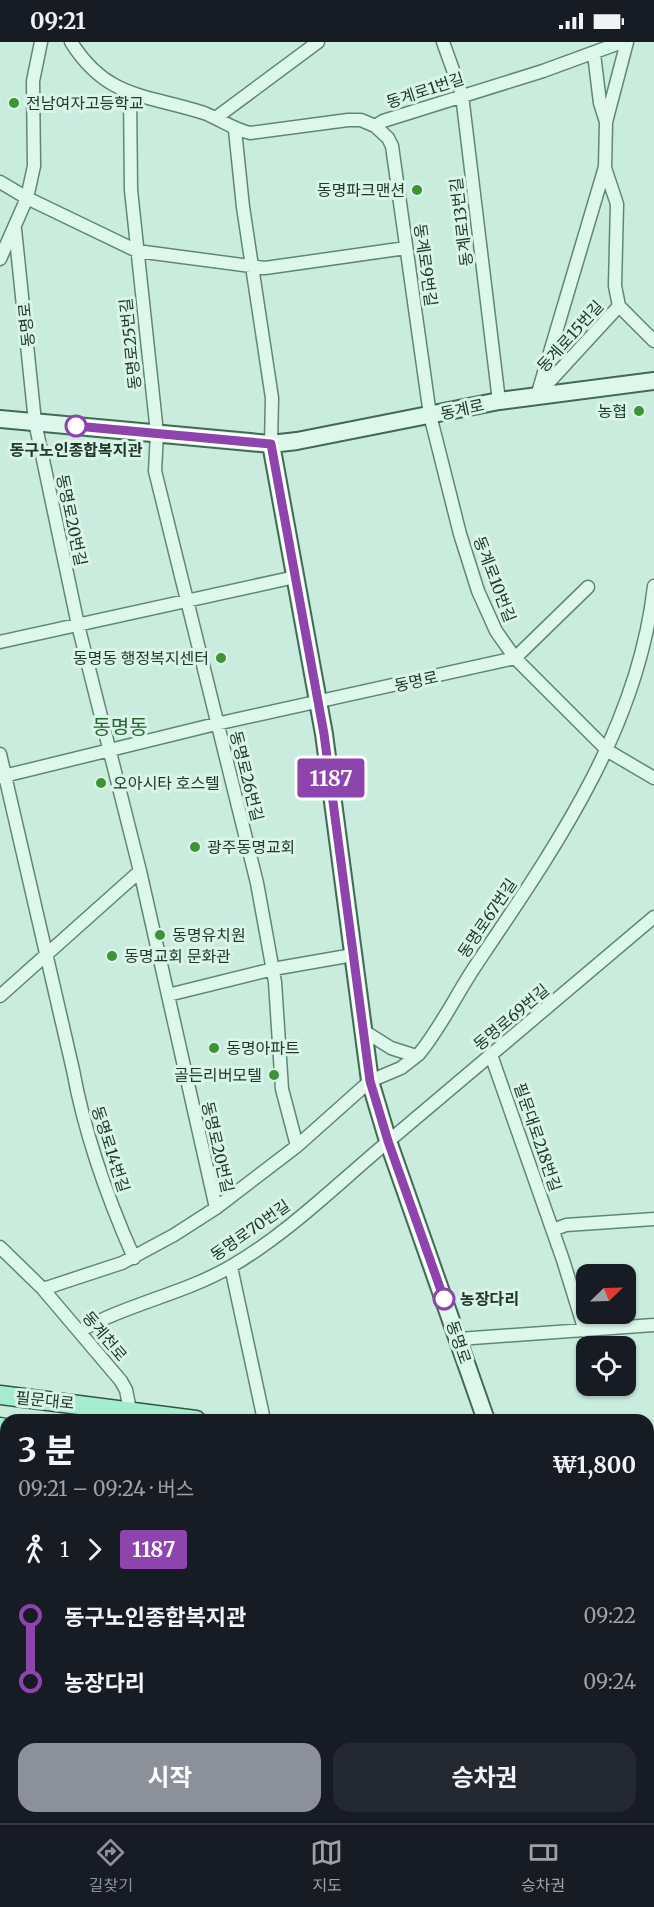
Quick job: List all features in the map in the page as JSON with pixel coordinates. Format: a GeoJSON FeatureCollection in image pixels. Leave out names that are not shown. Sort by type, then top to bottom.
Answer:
{"type":"FeatureCollection","features":[{"type":"Feature","properties":{"kind":"main road","name":"필문대로"},"geometry":{"type":"LineString","coordinates":[[0,1395],[123,1414]]}},
{"type":"Feature","properties":{"kind":"street"},"geometry":{"type":"LineString","coordinates":[[0,259],[27,198],[34,166],[33,81],[41,42]]}},
{"type":"Feature","properties":{"kind":"street"},"geometry":{"type":"LineString","coordinates":[[0,419],[271,444],[272,398],[235,130],[217,117],[130,94],[101,79],[85,64],[71,42]]}},
{"type":"Feature","properties":{"kind":"street"},"geometry":{"type":"LineString","coordinates":[[217,117],[318,42]]}},
{"type":"Feature","properties":{"kind":"street","name":"동계로13번길"},"geometry":{"type":"LineString","coordinates":[[443,42],[462,95],[499,401]]}},
{"type":"Feature","properties":{"kind":"street","name":"동계로1번길"},"geometry":{"type":"LineString","coordinates":[[235,130],[266,132],[348,120],[361,120],[375,126],[382,121],[594,54],[622,42]]}},
{"type":"Feature","properties":{"kind":"street"},"geometry":{"type":"LineString","coordinates":[[606,122],[627,42]]}},
{"type":"Feature","properties":{"kind":"street","name":"동계로15번길"},"geometry":{"type":"LineString","coordinates":[[537,396],[605,166],[606,122],[600,103],[594,54]]}},
{"type":"Feature","properties":{"kind":"street","name":"동명로25번길"},"geometry":{"type":"LineString","coordinates":[[130,94],[131,190],[157,433]]}},
{"type":"Feature","properties":{"kind":"street","name":"동계로9번길"},"geometry":{"type":"LineString","coordinates":[[375,126],[388,138],[392,146],[430,415]]}},
{"type":"Feature","properties":{"kind":"street","name":"동계로15번길"},"geometry":{"type":"LineString","coordinates":[[537,396],[619,306],[615,286],[616,204],[605,166]]}},
{"type":"Feature","properties":{"kind":"street"},"geometry":{"type":"LineString","coordinates":[[0,182],[27,198],[137,252],[253,267],[406,248]]}},
{"type":"Feature","properties":{"kind":"street","name":"동명로"},"geometry":{"type":"LineString","coordinates":[[15,229],[35,422]]}},
{"type":"Feature","properties":{"kind":"street"},"geometry":{"type":"LineString","coordinates":[[619,306],[654,341]]}},
{"type":"Feature","properties":{"kind":"street","name":"동계로"},"geometry":{"type":"LineString","coordinates":[[271,444],[499,401],[654,381]]}},
{"type":"Feature","properties":{"kind":"street","name":"동계로10번길"},"geometry":{"type":"LineString","coordinates":[[430,415],[460,534],[478,591],[496,631],[515,658],[608,751]]}},
{"type":"Feature","properties":{"kind":"street","name":"동명로20번길"},"geometry":{"type":"LineString","coordinates":[[35,422],[78,625],[140,871],[216,1208],[297,1146]]}},
{"type":"Feature","properties":{"kind":"street","name":"동명로26번길"},"geometry":{"type":"LineString","coordinates":[[157,433],[155,471],[257,883],[273,969],[282,1089],[297,1146]]}},
{"type":"Feature","properties":{"kind":"street","name":"동명로"},"geometry":{"type":"LineString","coordinates":[[271,444],[336,813],[370,1081],[388,1141],[484,1414]]}},
{"type":"Feature","properties":{"kind":"street"},"geometry":{"type":"LineString","coordinates":[[0,642],[295,577]]}},
{"type":"Feature","properties":{"kind":"street"},"geometry":{"type":"LineString","coordinates":[[515,658],[588,586]]}},
{"type":"Feature","properties":{"kind":"street","name":"동명로67번길"},"geometry":{"type":"LineString","coordinates":[[370,1081],[401,1068],[416,1056],[578,808],[608,751],[636,668],[654,586]]}},
{"type":"Feature","properties":{"kind":"street","name":"동명로"},"geometry":{"type":"LineString","coordinates":[[317,701],[515,658]]}},
{"type":"Feature","properties":{"kind":"street","name":"동명로26번길"},"geometry":{"type":"LineString","coordinates":[[216,724],[317,701]]}},
{"type":"Feature","properties":{"kind":"street"},"geometry":{"type":"LineString","coordinates":[[3,776],[216,724]]}},
{"type":"Feature","properties":{"kind":"street"},"geometry":{"type":"LineString","coordinates":[[608,751],[654,778]]}},
{"type":"Feature","properties":{"kind":"street","name":"동명로14번길"},"geometry":{"type":"LineString","coordinates":[[0,754],[3,776],[86,1131],[134,1258]]}},
{"type":"Feature","properties":{"kind":"street"},"geometry":{"type":"LineString","coordinates":[[0,996],[45,953],[140,871]]}},
{"type":"Feature","properties":{"kind":"street","name":"동명로69번길"},"geometry":{"type":"LineString","coordinates":[[388,1141],[654,917]]}},
{"type":"Feature","properties":{"kind":"street"},"geometry":{"type":"LineString","coordinates":[[168,994],[273,969],[353,955]]}},
{"type":"Feature","properties":{"kind":"street"},"geometry":{"type":"LineString","coordinates":[[363,1030],[391,1048],[416,1056]]}},
{"type":"Feature","properties":{"kind":"street","name":"필문대로218번길"},"geometry":{"type":"LineString","coordinates":[[492,1055],[553,1230],[585,1331]]}},
{"type":"Feature","properties":{"kind":"street"},"geometry":{"type":"LineString","coordinates":[[297,1146],[370,1081]]}},
{"type":"Feature","properties":{"kind":"street","name":"동명로70번길"},"geometry":{"type":"LineString","coordinates":[[80,1331],[98,1321],[164,1298],[231,1267],[262,1246],[323,1198],[388,1141]]}},
{"type":"Feature","properties":{"kind":"street"},"geometry":{"type":"LineString","coordinates":[[43,1289],[134,1258],[216,1208]]}},
{"type":"Feature","properties":{"kind":"street"},"geometry":{"type":"LineString","coordinates":[[553,1230],[566,1225],[654,1219]]}},
{"type":"Feature","properties":{"kind":"street","name":"동계천로"},"geometry":{"type":"LineString","coordinates":[[0,1247],[43,1289],[121,1381],[126,1390],[129,1414]]}},
{"type":"Feature","properties":{"kind":"street"},"geometry":{"type":"LineString","coordinates":[[231,1267],[263,1414]]}},
{"type":"Feature","properties":{"kind":"street"},"geometry":{"type":"LineString","coordinates":[[459,1340],[654,1325]]}},
{"type":"Feature","properties":{"kind":"bus line","name":"1187"},"geometry":{"type":"LineString","coordinates":[[76,426],[271,444],[324,734],[370,1081],[388,1141],[444,1299]]}},
{"type":"Feature","properties":{"kind":"place","name":"전남여자고등학교"},"geometry":{"type":"Point","coordinates":[14,103]}},
{"type":"Feature","properties":{"kind":"place","name":"동명파크맨션"},"geometry":{"type":"Point","coordinates":[417,190]}},
{"type":"Feature","properties":{"kind":"place","name":"농협"},"geometry":{"type":"Point","coordinates":[639,411]}},
{"type":"Feature","properties":{"kind":"place","name":"동구노인종합복지관"},"geometry":{"type":"Point","coordinates":[76,426]}},
{"type":"Feature","properties":{"kind":"place","name":"동명동 행정복지센터"},"geometry":{"type":"Point","coordinates":[221,658]}},
{"type":"Feature","properties":{"kind":"place","name":"오아시타 호스텔"},"geometry":{"type":"Point","coordinates":[101,783]}},
{"type":"Feature","properties":{"kind":"place","name":"광주동명교회"},"geometry":{"type":"Point","coordinates":[195,847]}},
{"type":"Feature","properties":{"kind":"place","name":"동명유치원"},"geometry":{"type":"Point","coordinates":[160,935]}},
{"type":"Feature","properties":{"kind":"place","name":"동명교회 문화관"},"geometry":{"type":"Point","coordinates":[112,956]}},
{"type":"Feature","properties":{"kind":"place","name":"동명아파트"},"geometry":{"type":"Point","coordinates":[214,1048]}},
{"type":"Feature","properties":{"kind":"place","name":"골든리버모텔"},"geometry":{"type":"Point","coordinates":[274,1075]}},
{"type":"Feature","properties":{"kind":"place","name":"농장다리"},"geometry":{"type":"Point","coordinates":[444,1299]}},
{"type":"Feature","properties":{"kind":"district","name":"동명동"},"geometry":{"type":"Point","coordinates":[120,727]}}]}
